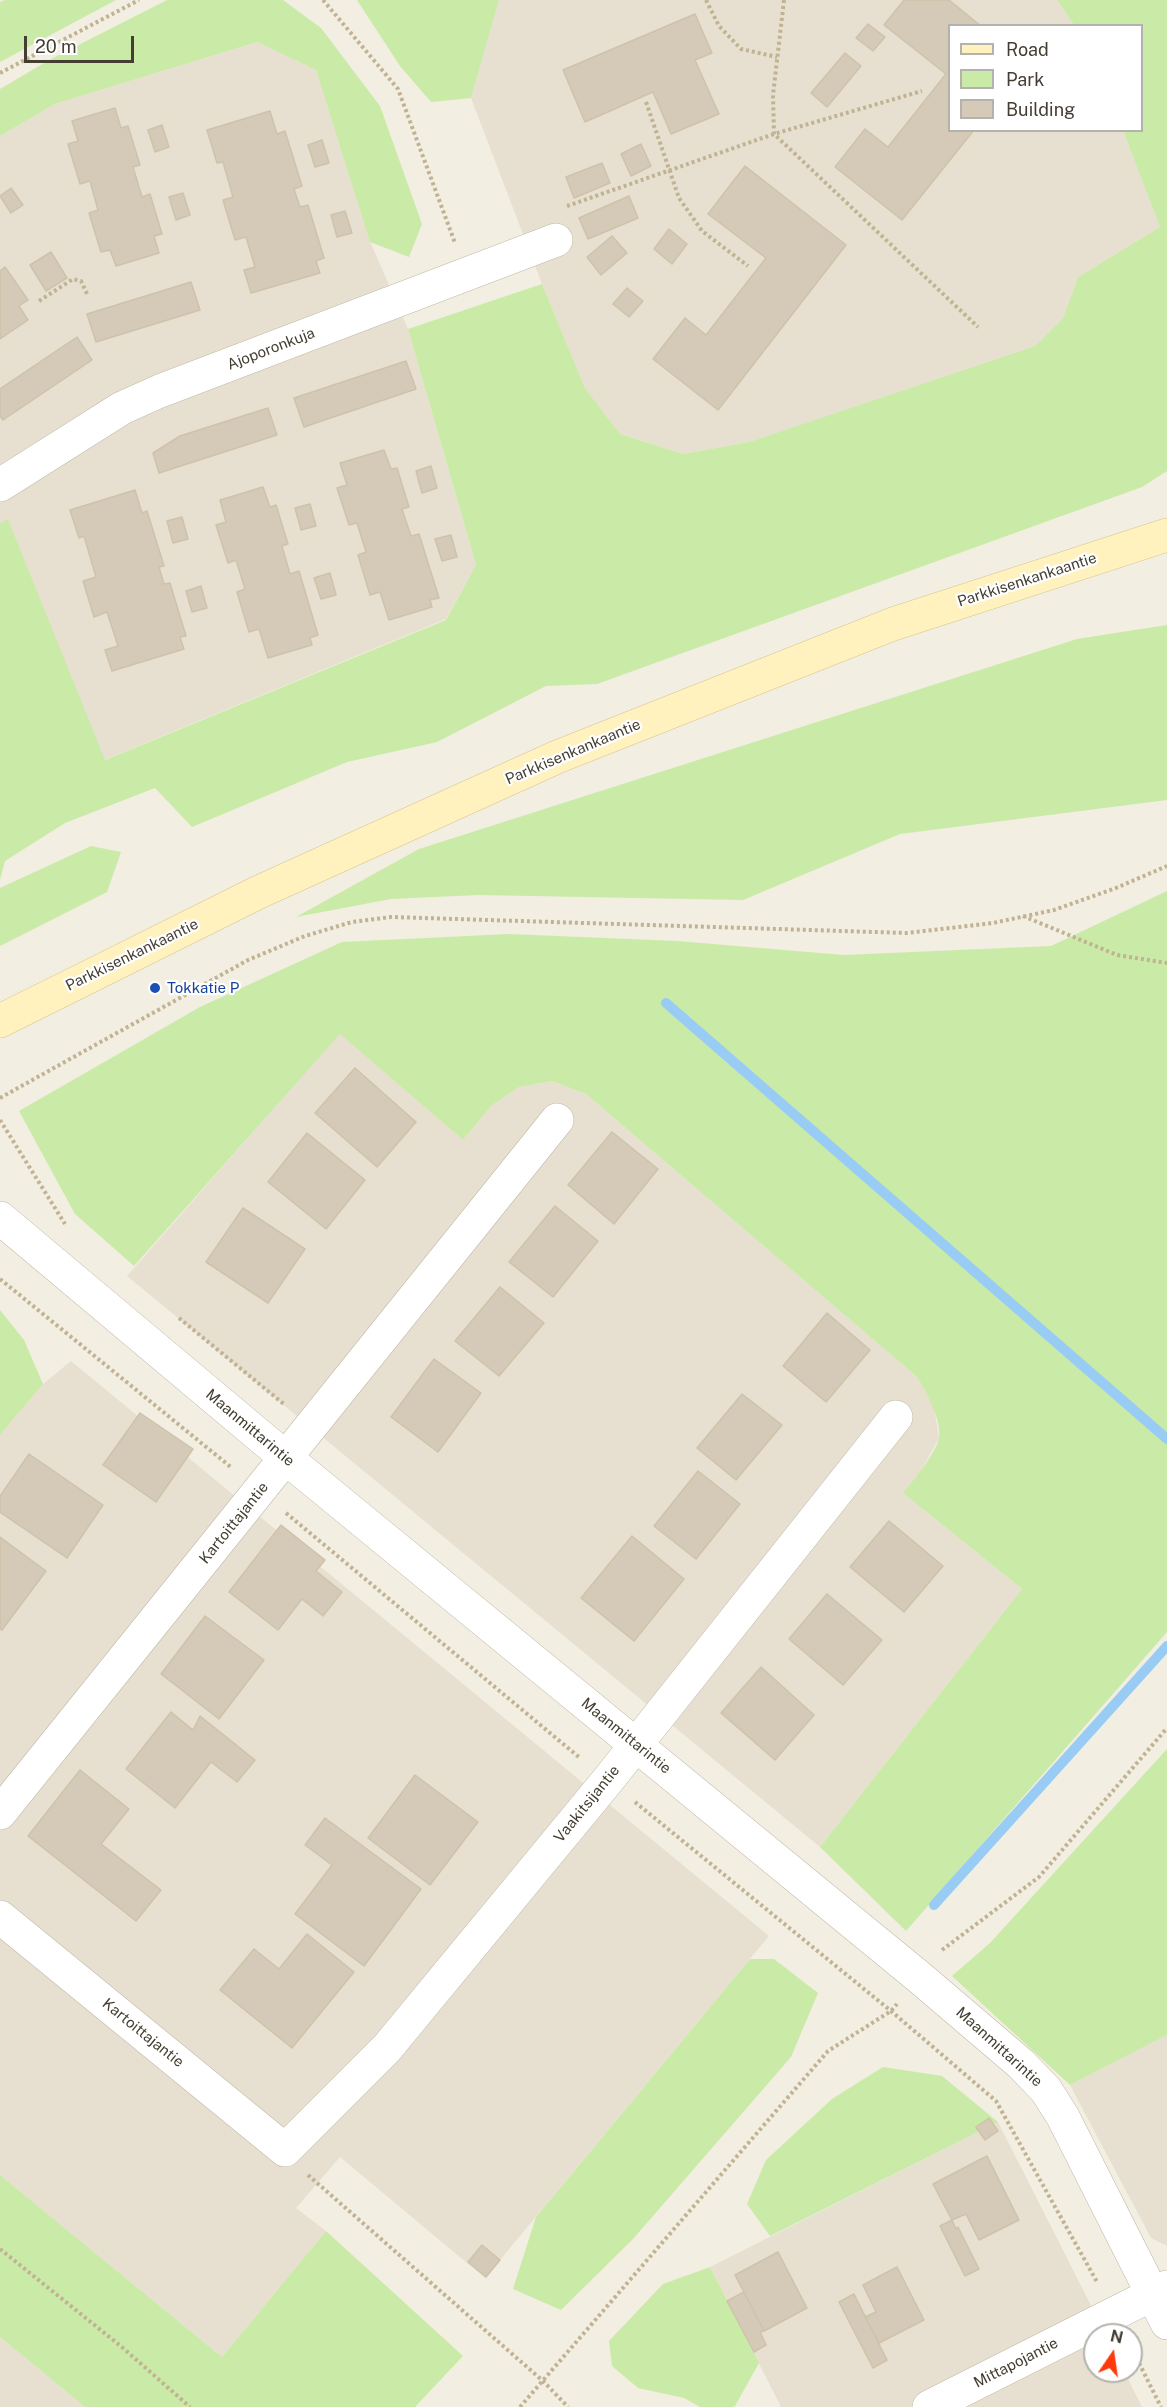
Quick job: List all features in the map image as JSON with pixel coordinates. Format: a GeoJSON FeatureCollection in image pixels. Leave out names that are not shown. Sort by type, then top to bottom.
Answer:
{"type":"FeatureCollection","features":[{"type":"Feature","properties":{"kind":"main road","name":"Parkkisenkankaantie"},"geometry":{"type":"LineString","coordinates":[[0,1021],[259,892],[557,757],[893,624],[1167,535]]}},
{"type":"Feature","properties":{"kind":"street","name":"Ajoporonkuja"},"geometry":{"type":"LineString","coordinates":[[0,485],[122,408],[160,391],[466,274],[557,225]]}},
{"type":"Feature","properties":{"kind":"street","name":"Kartoittajantie"},"geometry":{"type":"LineString","coordinates":[[0,1813],[557,1120]]}},
{"type":"Feature","properties":{"kind":"street","name":"Maanmittarintie"},"geometry":{"type":"LineString","coordinates":[[0,1218],[286,1458],[919,1977],[1021,2064],[1046,2090],[1063,2117],[1160,2290],[1167,2324]]}},
{"type":"Feature","properties":{"kind":"street","name":"Vaakitsijantie"},"geometry":{"type":"LineString","coordinates":[[285,2150],[387,2048],[635,1744],[896,1417]]}},
{"type":"Feature","properties":{"kind":"street","name":"Kartoittajantie"},"geometry":{"type":"LineString","coordinates":[[0,1917],[285,2150]]}},
{"type":"Feature","properties":{"kind":"street","name":"Mittapojantie"},"geometry":{"type":"LineString","coordinates":[[929,2407],[1160,2290]]}},
{"type":"Feature","properties":{"kind":"path"},"geometry":{"type":"LineString","coordinates":[[0,73],[139,0]]}},
{"type":"Feature","properties":{"kind":"path"},"geometry":{"type":"LineString","coordinates":[[323,0],[399,89],[466,274]]}},
{"type":"Feature","properties":{"kind":"path"},"geometry":{"type":"LineString","coordinates":[[706,0],[719,26],[741,49],[777,57]]}},
{"type":"Feature","properties":{"kind":"path"},"geometry":{"type":"LineString","coordinates":[[784,0],[773,95],[774,134],[978,327]]}},
{"type":"Feature","properties":{"kind":"path"},"geometry":{"type":"LineString","coordinates":[[557,225],[670,171],[774,134],[922,91]]}},
{"type":"Feature","properties":{"kind":"path"},"geometry":{"type":"LineString","coordinates":[[646,102],[679,198],[702,231],[748,266]]}},
{"type":"Feature","properties":{"kind":"path"},"geometry":{"type":"LineString","coordinates":[[39,301],[73,279],[81,281],[87,296]]}},
{"type":"Feature","properties":{"kind":"path"},"geometry":{"type":"LineString","coordinates":[[0,1098],[248,960],[305,936],[352,922],[391,917],[907,933],[993,922],[1054,910],[1167,866]]}},
{"type":"Feature","properties":{"kind":"path"},"geometry":{"type":"LineString","coordinates":[[1023,916],[1117,955],[1167,963]]}},
{"type":"Feature","properties":{"kind":"path"},"geometry":{"type":"LineString","coordinates":[[0,1120],[66,1226]]}},
{"type":"Feature","properties":{"kind":"path"},"geometry":{"type":"LineString","coordinates":[[173,1313],[312,1426]]}},
{"type":"Feature","properties":{"kind":"path"},"geometry":{"type":"LineString","coordinates":[[520,2407],[828,2050],[891,2011],[946,1947],[1039,1877],[1167,1728]]}},
{"type":"Feature","properties":{"kind":"path"},"geometry":{"type":"LineString","coordinates":[[285,2150],[316,2184],[543,2381],[568,2407]]}},
{"type":"Feature","properties":{"kind":"path"},"geometry":{"type":"LineString","coordinates":[[0,2249],[123,2348],[190,2407]]}},
{"type":"Feature","properties":{"kind":"path"},"geometry":{"type":"LineString","coordinates":[[1143,2371],[1161,2407]]}},
{"type":"Feature","properties":{"kind":"shaded area"},"geometry":{"type":"Polygon","coordinates":[[[499,0],[1057,0],[1073,24],[948,24],[948,132],[1123,132],[1160,227],[1078,277],[1063,318],[1035,346],[749,442],[683,454],[620,434],[585,388],[542,284],[471,98],[499,0]]]}},
{"type":"Feature","properties":{"kind":"shaded area"},"geometry":{"type":"Polygon","coordinates":[[[257,42],[316,70],[370,241],[408,329],[476,565],[446,619],[104,760],[8,519],[0,523],[0,136],[55,104],[257,42]]]}},
{"type":"Feature","properties":{"kind":"shaded area"},"geometry":{"type":"Polygon","coordinates":[[[340,1033],[463,1140],[491,1106],[519,1087],[552,1081],[586,1094],[917,1377],[934,1407],[939,1438],[921,1471],[903,1493],[1022,1589],[820,1847],[127,1276],[340,1033]]]}},
{"type":"Feature","properties":{"kind":"shaded area"},"geometry":{"type":"Polygon","coordinates":[[[71,1361],[769,1936],[485,2278],[340,2157],[296,2208],[326,2231],[222,2357],[0,2175],[0,1435],[43,1384],[71,1361]]]}},
{"type":"Feature","properties":{"kind":"shaded area"},"geometry":{"type":"Polygon","coordinates":[[[1167,2035],[1167,2246],[1151,2238],[1070,2085],[1167,2035]]]}},
{"type":"Feature","properties":{"kind":"shaded area"},"geometry":{"type":"Polygon","coordinates":[[[998,2122],[1100,2323],[1083,2323],[1083,2383],[1130,2383],[1142,2407],[781,2407],[710,2267],[998,2122]]]}},
{"type":"Feature","properties":{"kind":"shaded area"},"geometry":{"type":"Polygon","coordinates":[[[0,2337],[85,2407],[0,2407],[0,2337]]]}},
{"type":"Feature","properties":{"kind":"green space"},"geometry":{"type":"Polygon","coordinates":[[[5,0],[116,0],[0,62],[0,2],[5,0]]]}},
{"type":"Feature","properties":{"kind":"green space"},"geometry":{"type":"Polygon","coordinates":[[[167,0],[283,0],[321,28],[380,106],[422,224],[409,257],[370,242],[316,70],[257,42],[55,104],[0,136],[0,89],[51,59],[167,0]]]}},
{"type":"Feature","properties":{"kind":"green space"},"geometry":{"type":"Polygon","coordinates":[[[357,0],[499,0],[471,98],[431,102],[400,66],[357,0]]]}},
{"type":"Feature","properties":{"kind":"green space"},"geometry":{"type":"Polygon","coordinates":[[[1057,0],[1167,0],[1167,471],[1142,487],[597,684],[546,686],[437,742],[347,762],[192,827],[155,788],[65,823],[5,861],[0,880],[0,523],[8,519],[105,760],[446,620],[476,565],[408,329],[542,284],[585,388],[620,434],[683,454],[749,442],[1035,346],[1063,318],[1078,277],[1160,227],[1123,132],[1143,132],[1143,24],[1073,24],[1057,0]]]}},
{"type":"Feature","properties":{"kind":"green space"},"geometry":{"type":"Polygon","coordinates":[[[1167,625],[1167,800],[900,834],[743,900],[478,895],[391,899],[296,917],[419,849],[1077,639],[1167,625]]]}},
{"type":"Feature","properties":{"kind":"green space"},"geometry":{"type":"Polygon","coordinates":[[[91,846],[121,852],[107,892],[0,946],[0,888],[91,846]]]}},
{"type":"Feature","properties":{"kind":"green space"},"geometry":{"type":"Polygon","coordinates":[[[1167,891],[1167,1632],[906,1931],[820,1847],[1022,1589],[903,1493],[929,1459],[939,1438],[936,1415],[917,1377],[586,1094],[552,1081],[519,1087],[491,1106],[463,1140],[340,1034],[134,1266],[75,1214],[19,1111],[200,1007],[342,942],[509,934],[677,941],[844,955],[1051,946],[1167,891]]]}},
{"type":"Feature","properties":{"kind":"green space"},"geometry":{"type":"Polygon","coordinates":[[[0,1310],[24,1340],[43,1384],[0,1435],[0,1310]]]}},
{"type":"Feature","properties":{"kind":"green space"},"geometry":{"type":"Polygon","coordinates":[[[1167,1749],[1167,2035],[1070,2085],[952,1976],[990,1943],[1167,1749]]]}},
{"type":"Feature","properties":{"kind":"green space"},"geometry":{"type":"Polygon","coordinates":[[[750,1959],[774,1959],[818,1993],[791,2057],[633,2239],[561,2310],[513,2289],[536,2217],[750,1959]]]}},
{"type":"Feature","properties":{"kind":"green space"},"geometry":{"type":"Polygon","coordinates":[[[883,2067],[942,2076],[998,2122],[770,2236],[747,2204],[766,2160],[832,2099],[883,2067]]]}},
{"type":"Feature","properties":{"kind":"green space"},"geometry":{"type":"Polygon","coordinates":[[[0,2175],[222,2357],[326,2231],[463,2356],[415,2407],[85,2407],[0,2337],[0,2175]]]}},
{"type":"Feature","properties":{"kind":"green space"},"geometry":{"type":"Polygon","coordinates":[[[710,2267],[759,2363],[735,2406],[732,2407],[700,2407],[684,2398],[638,2388],[612,2366],[609,2341],[663,2284],[710,2267]]]}},
{"type":"Feature","properties":{"kind":"building"},"geometry":{"type":"Polygon","coordinates":[[[904,0],[949,0],[979,24],[948,24],[948,132],[972,132],[902,220],[835,167],[865,129],[888,147],[946,74],[884,25],[904,0]]]}},
{"type":"Feature","properties":{"kind":"building"},"geometry":{"type":"Polygon","coordinates":[[[695,14],[712,53],[695,60],[719,114],[671,134],[653,92],[585,122],[563,70],[695,14]]]}},
{"type":"Feature","properties":{"kind":"building"},"geometry":{"type":"Polygon","coordinates":[[[868,24],[885,37],[873,51],[856,38],[868,24]]]}},
{"type":"Feature","properties":{"kind":"building"},"geometry":{"type":"Polygon","coordinates":[[[845,53],[861,66],[827,107],[811,93],[845,53]]]}},
{"type":"Feature","properties":{"kind":"building"},"geometry":{"type":"Polygon","coordinates":[[[115,108],[121,128],[128,126],[140,165],[133,167],[142,197],[150,194],[162,234],[154,236],[159,253],[116,266],[110,250],[101,252],[89,213],[98,210],[90,181],[80,184],[68,144],[78,141],[72,121],[115,108]]]}},
{"type":"Feature","properties":{"kind":"building"},"geometry":{"type":"Polygon","coordinates":[[[270,111],[277,134],[285,131],[302,186],[294,189],[300,207],[308,205],[324,258],[316,261],[320,273],[251,293],[244,270],[255,267],[246,237],[235,240],[223,200],[233,197],[223,162],[217,163],[207,130],[270,111]]]}},
{"type":"Feature","properties":{"kind":"building"},"geometry":{"type":"Polygon","coordinates":[[[162,125],[169,147],[155,152],[148,130],[162,125]]]}},
{"type":"Feature","properties":{"kind":"building"},"geometry":{"type":"Polygon","coordinates":[[[322,140],[329,163],[315,167],[308,145],[322,140]]]}},
{"type":"Feature","properties":{"kind":"building"},"geometry":{"type":"Polygon","coordinates":[[[641,144],[651,166],[631,176],[621,154],[641,144]]]}},
{"type":"Feature","properties":{"kind":"building"},"geometry":{"type":"Polygon","coordinates":[[[602,163],[610,183],[574,198],[566,177],[602,163]]]}},
{"type":"Feature","properties":{"kind":"building"},"geometry":{"type":"Polygon","coordinates":[[[745,166],[846,245],[718,410],[653,359],[685,318],[706,335],[766,258],[708,214],[745,166]]]}},
{"type":"Feature","properties":{"kind":"building"},"geometry":{"type":"Polygon","coordinates":[[[11,188],[23,205],[11,213],[0,196],[11,188]]]}},
{"type":"Feature","properties":{"kind":"building"},"geometry":{"type":"Polygon","coordinates":[[[183,193],[190,215],[176,220],[169,197],[183,193]]]}},
{"type":"Feature","properties":{"kind":"building"},"geometry":{"type":"Polygon","coordinates":[[[629,196],[638,218],[588,239],[579,218],[629,196]]]}},
{"type":"Feature","properties":{"kind":"building"},"geometry":{"type":"Polygon","coordinates":[[[345,211],[352,233],[337,237],[331,215],[345,211]]]}},
{"type":"Feature","properties":{"kind":"building"},"geometry":{"type":"Polygon","coordinates":[[[669,229],[687,244],[672,264],[654,249],[669,229]]]}},
{"type":"Feature","properties":{"kind":"building"},"geometry":{"type":"Polygon","coordinates":[[[612,236],[627,253],[601,275],[587,257],[612,236]]]}},
{"type":"Feature","properties":{"kind":"building"},"geometry":{"type":"Polygon","coordinates":[[[51,252],[67,278],[46,291],[30,265],[51,252]]]}},
{"type":"Feature","properties":{"kind":"building"},"geometry":{"type":"Polygon","coordinates":[[[5,267],[28,300],[19,306],[28,320],[0,339],[0,271],[5,267]]]}},
{"type":"Feature","properties":{"kind":"building"},"geometry":{"type":"Polygon","coordinates":[[[191,282],[200,310],[96,342],[87,314],[191,282]]]}},
{"type":"Feature","properties":{"kind":"building"},"geometry":{"type":"Polygon","coordinates":[[[627,288],[643,301],[629,317],[613,304],[627,288]]]}},
{"type":"Feature","properties":{"kind":"building"},"geometry":{"type":"Polygon","coordinates":[[[77,337],[92,360],[3,420],[0,416],[0,389],[77,337]]]}},
{"type":"Feature","properties":{"kind":"building"},"geometry":{"type":"Polygon","coordinates":[[[406,361],[416,389],[304,427],[294,398],[406,361]]]}},
{"type":"Feature","properties":{"kind":"building"},"geometry":{"type":"Polygon","coordinates":[[[268,408],[277,435],[159,473],[153,453],[180,436],[268,408]]]}},
{"type":"Feature","properties":{"kind":"building"},"geometry":{"type":"Polygon","coordinates":[[[384,450],[391,469],[397,468],[409,507],[402,509],[411,536],[419,534],[439,598],[430,600],[432,607],[389,620],[380,592],[370,595],[358,555],[366,552],[357,523],[349,525],[337,488],[347,485],[340,463],[384,450]]]}},
{"type":"Feature","properties":{"kind":"building"},"geometry":{"type":"Polygon","coordinates":[[[431,466],[437,488],[422,493],[416,471],[431,466]]]}},
{"type":"Feature","properties":{"kind":"building"},"geometry":{"type":"Polygon","coordinates":[[[263,487],[270,507],[276,505],[288,544],[282,546],[290,574],[299,571],[318,635],[310,638],[312,645],[268,658],[259,629],[249,632],[237,592],[245,589],[236,560],[228,563],[216,525],[226,522],[220,500],[263,487]]]}},
{"type":"Feature","properties":{"kind":"building"},"geometry":{"type":"Polygon","coordinates":[[[135,490],[142,513],[147,511],[164,566],[159,567],[164,584],[170,583],[186,636],[180,637],[184,649],[112,671],[105,650],[118,646],[107,612],[94,617],[83,581],[96,577],[84,536],[79,538],[70,510],[135,490]]]}},
{"type":"Feature","properties":{"kind":"building"},"geometry":{"type":"Polygon","coordinates":[[[310,504],[316,526],[301,530],[295,508],[310,504]]]}},
{"type":"Feature","properties":{"kind":"building"},"geometry":{"type":"Polygon","coordinates":[[[182,517],[188,539],[173,543],[167,521],[182,517]]]}},
{"type":"Feature","properties":{"kind":"building"},"geometry":{"type":"Polygon","coordinates":[[[451,535],[457,557],[442,561],[435,539],[451,535]]]}},
{"type":"Feature","properties":{"kind":"building"},"geometry":{"type":"Polygon","coordinates":[[[330,573],[336,595],[321,599],[314,578],[330,573]]]}},
{"type":"Feature","properties":{"kind":"building"},"geometry":{"type":"Polygon","coordinates":[[[201,586],[207,608],[192,612],[186,591],[201,586]]]}},
{"type":"Feature","properties":{"kind":"building"},"geometry":{"type":"Polygon","coordinates":[[[355,1068],[416,1122],[377,1167],[315,1113],[355,1068]]]}},
{"type":"Feature","properties":{"kind":"building"},"geometry":{"type":"Polygon","coordinates":[[[612,1132],[658,1169],[614,1224],[568,1185],[612,1132]]]}},
{"type":"Feature","properties":{"kind":"building"},"geometry":{"type":"Polygon","coordinates":[[[307,1133],[365,1180],[326,1229],[268,1182],[307,1133]]]}},
{"type":"Feature","properties":{"kind":"building"},"geometry":{"type":"Polygon","coordinates":[[[555,1206],[598,1241],[553,1297],[509,1262],[555,1206]]]}},
{"type":"Feature","properties":{"kind":"building"},"geometry":{"type":"Polygon","coordinates":[[[243,1208],[305,1249],[268,1303],[206,1262],[243,1208]]]}},
{"type":"Feature","properties":{"kind":"building"},"geometry":{"type":"Polygon","coordinates":[[[500,1287],[544,1323],[499,1376],[455,1341],[500,1287]]]}},
{"type":"Feature","properties":{"kind":"building"},"geometry":{"type":"Polygon","coordinates":[[[827,1313],[870,1350],[826,1402],[783,1366],[827,1313]]]}},
{"type":"Feature","properties":{"kind":"building"},"geometry":{"type":"Polygon","coordinates":[[[434,1359],[481,1393],[438,1452],[391,1417],[434,1359]]]}},
{"type":"Feature","properties":{"kind":"building"},"geometry":{"type":"Polygon","coordinates":[[[742,1394],[782,1425],[736,1480],[697,1448],[742,1394]]]}},
{"type":"Feature","properties":{"kind":"building"},"geometry":{"type":"Polygon","coordinates":[[[140,1413],[193,1449],[156,1502],[103,1465],[140,1413]]]}},
{"type":"Feature","properties":{"kind":"building"},"geometry":{"type":"Polygon","coordinates":[[[29,1454],[103,1505],[67,1558],[0,1512],[0,1496],[29,1454]]]}},
{"type":"Feature","properties":{"kind":"building"},"geometry":{"type":"Polygon","coordinates":[[[698,1471],[740,1504],[696,1559],[654,1526],[698,1471]]]}},
{"type":"Feature","properties":{"kind":"building"},"geometry":{"type":"Polygon","coordinates":[[[889,1521],[943,1566],[904,1612],[850,1567],[889,1521]]]}},
{"type":"Feature","properties":{"kind":"building"},"geometry":{"type":"Polygon","coordinates":[[[281,1525],[325,1560],[316,1571],[342,1592],[323,1616],[302,1599],[278,1630],[229,1592],[281,1525]]]}},
{"type":"Feature","properties":{"kind":"building"},"geometry":{"type":"Polygon","coordinates":[[[632,1536],[684,1579],[634,1641],[581,1598],[632,1536]]]}},
{"type":"Feature","properties":{"kind":"building"},"geometry":{"type":"Polygon","coordinates":[[[0,1537],[46,1571],[2,1630],[0,1629],[0,1537]]]}},
{"type":"Feature","properties":{"kind":"building"},"geometry":{"type":"Polygon","coordinates":[[[827,1594],[882,1640],[843,1685],[789,1639],[827,1594]]]}},
{"type":"Feature","properties":{"kind":"building"},"geometry":{"type":"Polygon","coordinates":[[[205,1616],[264,1660],[219,1719],[161,1674],[205,1616]]]}},
{"type":"Feature","properties":{"kind":"building"},"geometry":{"type":"Polygon","coordinates":[[[761,1667],[814,1715],[775,1760],[721,1713],[761,1667]]]}},
{"type":"Feature","properties":{"kind":"building"},"geometry":{"type":"Polygon","coordinates":[[[171,1712],[193,1730],[200,1716],[255,1760],[237,1782],[211,1762],[175,1808],[126,1769],[171,1712]]]}},
{"type":"Feature","properties":{"kind":"building"},"geometry":{"type":"Polygon","coordinates":[[[80,1770],[129,1809],[101,1844],[161,1890],[136,1921],[28,1836],[80,1770]]]}},
{"type":"Feature","properties":{"kind":"building"},"geometry":{"type":"Polygon","coordinates":[[[415,1775],[478,1822],[430,1885],[368,1838],[415,1775]]]}},
{"type":"Feature","properties":{"kind":"building"},"geometry":{"type":"Polygon","coordinates":[[[325,1818],[421,1889],[364,1966],[295,1914],[332,1865],[305,1845],[325,1818]]]}},
{"type":"Feature","properties":{"kind":"building"},"geometry":{"type":"Polygon","coordinates":[[[307,1934],[354,1972],[292,2048],[220,1990],[254,1949],[279,1969],[307,1934]]]}},
{"type":"Feature","properties":{"kind":"building"},"geometry":{"type":"Polygon","coordinates":[[[989,2118],[998,2131],[985,2140],[976,2127],[989,2118]]]}},
{"type":"Feature","properties":{"kind":"building"},"geometry":{"type":"Polygon","coordinates":[[[987,2156],[1019,2220],[979,2240],[966,2214],[952,2220],[933,2184],[987,2156]]]}},
{"type":"Feature","properties":{"kind":"building"},"geometry":{"type":"Polygon","coordinates":[[[952,2220],[956,2229],[958,2227],[979,2269],[965,2276],[940,2226],[952,2220]]]}},
{"type":"Feature","properties":{"kind":"building"},"geometry":{"type":"Polygon","coordinates":[[[482,2245],[500,2260],[486,2277],[468,2262],[482,2245]]]}},
{"type":"Feature","properties":{"kind":"building"},"geometry":{"type":"Polygon","coordinates":[[[778,2252],[807,2308],[764,2331],[735,2275],[778,2252]]]}},
{"type":"Feature","properties":{"kind":"building"},"geometry":{"type":"Polygon","coordinates":[[[897,2267],[924,2320],[879,2343],[865,2317],[876,2312],[863,2285],[897,2267]]]}},
{"type":"Feature","properties":{"kind":"building"},"geometry":{"type":"Polygon","coordinates":[[[744,2292],[764,2331],[760,2332],[766,2345],[754,2352],[727,2301],[744,2292]]]}},
{"type":"Feature","properties":{"kind":"building"},"geometry":{"type":"Polygon","coordinates":[[[854,2294],[887,2360],[873,2368],[839,2302],[854,2294]]]}},
{"type":"Feature","properties":{"kind":"waterway"},"geometry":{"type":"LineString","coordinates":[[666,1003],[1167,1439]]}},
{"type":"Feature","properties":{"kind":"waterway"},"geometry":{"type":"LineString","coordinates":[[934,1905],[1167,1646]]}},
{"type":"Feature","properties":{"kind":"place","name":"Tokkatie P"},"geometry":{"type":"Point","coordinates":[155,988]}}]}
